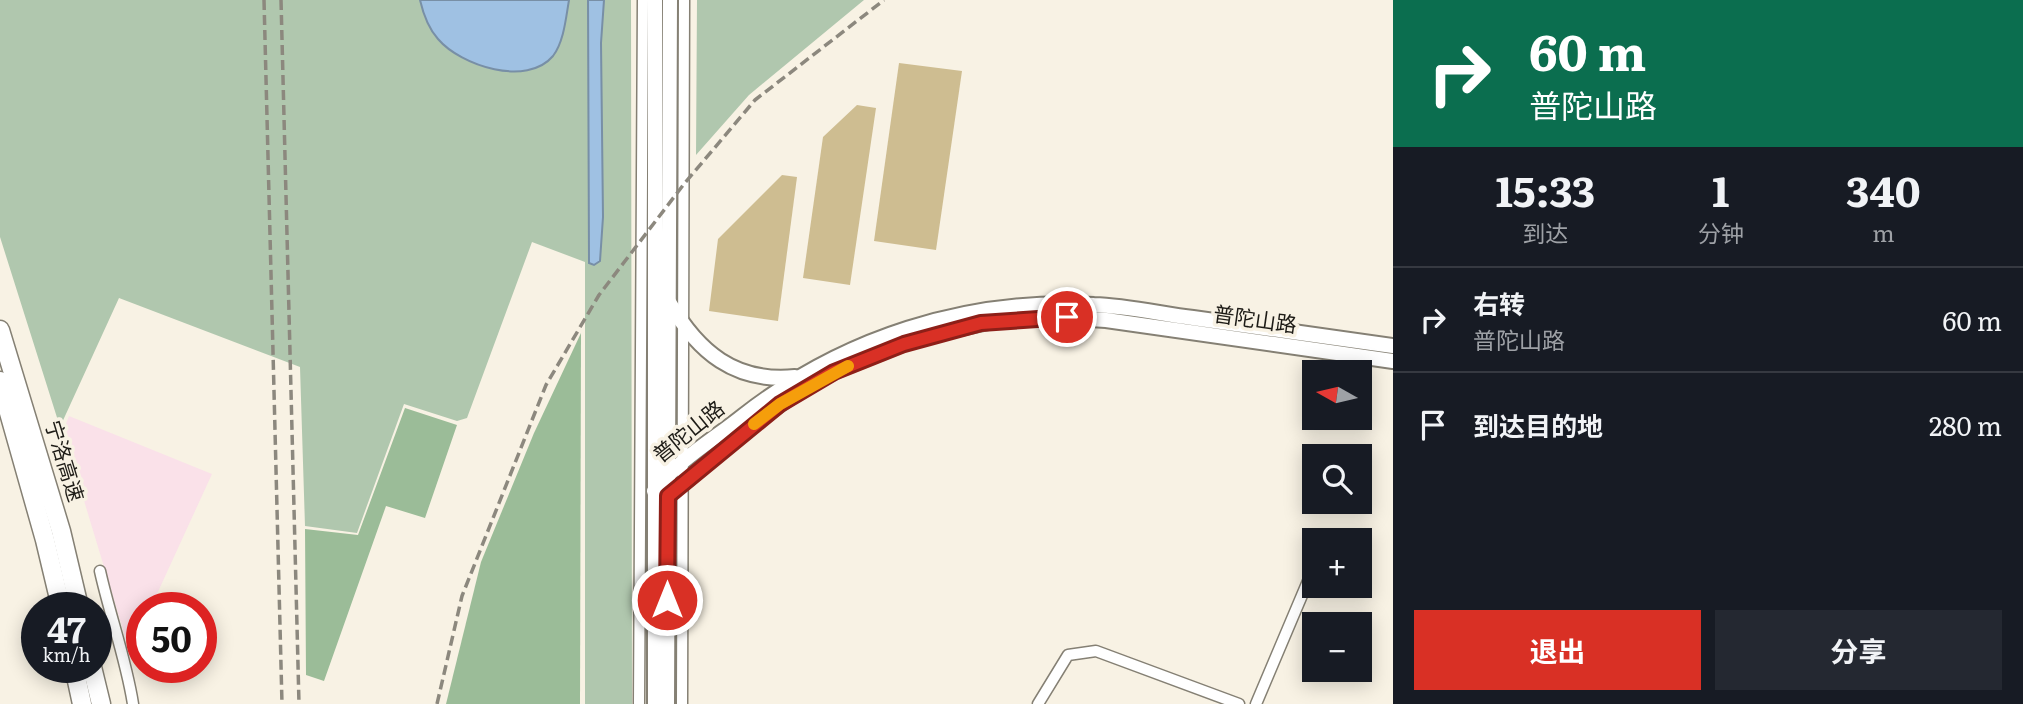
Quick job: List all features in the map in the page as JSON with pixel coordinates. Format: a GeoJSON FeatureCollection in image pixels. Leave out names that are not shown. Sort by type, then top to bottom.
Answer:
{"type":"FeatureCollection","features":[{"type":"Feature","properties":{"kind":"highway","name":"宁洛高速"},"geometry":{"type":"LineString","coordinates":[[0,330],[61,531],[75,592]]}},
{"type":"Feature","properties":{"kind":"highway","name":"宁洛高速"},"geometry":{"type":"LineString","coordinates":[[0,381],[57,592]]}},
{"type":"Feature","properties":{"kind":"highway"},"geometry":{"type":"LineString","coordinates":[[77,683],[82,704]]}},
{"type":"Feature","properties":{"kind":"highway"},"geometry":{"type":"LineString","coordinates":[[96,683],[101,704]]}},
{"type":"Feature","properties":{"kind":"main road"},"geometry":{"type":"LineString","coordinates":[[654,704],[655,0]]}},
{"type":"Feature","properties":{"kind":"main road"},"geometry":{"type":"LineString","coordinates":[[668,473],[670,0]]}},
{"type":"Feature","properties":{"kind":"main road"},"geometry":{"type":"LineString","coordinates":[[667,299],[681,323],[718,359],[743,373],[774,379],[800,377]]}},
{"type":"Feature","properties":{"kind":"main road","name":"普陀山路"},"geometry":{"type":"LineString","coordinates":[[655,493],[668,473],[774,392],[840,354],[911,326],[976,311],[1038,305],[1094,305],[1393,346]]}},
{"type":"Feature","properties":{"kind":"main road","name":"普陀山路"},"geometry":{"type":"LineString","coordinates":[[655,493],[682,484],[780,404],[834,372],[904,344],[981,323],[1067,317],[1106,320],[1393,361]]}},
{"type":"Feature","properties":{"kind":"main road"},"geometry":{"type":"LineString","coordinates":[[655,493],[667,704]]}},
{"type":"Feature","properties":{"kind":"street"},"geometry":{"type":"LineString","coordinates":[[639,704],[655,493],[643,0]]}},
{"type":"Feature","properties":{"kind":"street"},"geometry":{"type":"LineString","coordinates":[[682,704],[684,0]]}},
{"type":"Feature","properties":{"kind":"street"},"geometry":{"type":"LineString","coordinates":[[100,571],[128,672],[133,704]]}},
{"type":"Feature","properties":{"kind":"street"},"geometry":{"type":"LineString","coordinates":[[1256,704],[1302,595]]}},
{"type":"Feature","properties":{"kind":"street"},"geometry":{"type":"LineString","coordinates":[[1038,704],[1068,655],[1096,651],[1239,704]]}},
{"type":"Feature","properties":{"kind":"shaded area"},"geometry":{"type":"Polygon","coordinates":[[[69,416],[212,474],[158,592],[126,592],[126,640],[112,592],[63,431],[69,416]]]}},
{"type":"Feature","properties":{"kind":"green space"},"geometry":{"type":"Polygon","coordinates":[[[0,0],[631,0],[632,704],[585,704],[585,262],[532,242],[467,418],[457,421],[404,404],[357,533],[305,526],[300,367],[119,298],[60,427],[0,237],[0,0]]]}},
{"type":"Feature","properties":{"kind":"green space"},"geometry":{"type":"Polygon","coordinates":[[[697,0],[864,0],[749,95],[696,155],[697,0]]]}},
{"type":"Feature","properties":{"kind":"green space"},"geometry":{"type":"Polygon","coordinates":[[[581,333],[580,704],[446,704],[481,562],[534,433],[581,333]]]}},
{"type":"Feature","properties":{"kind":"green space"},"geometry":{"type":"Polygon","coordinates":[[[405,408],[457,425],[425,518],[386,506],[324,681],[306,675],[305,529],[358,535],[405,408]]]}},
{"type":"Feature","properties":{"kind":"water"},"geometry":{"type":"Polygon","coordinates":[[[420,0],[569,0],[562,37],[553,56],[542,65],[511,71],[478,64],[448,49],[432,31],[420,0]]]}},
{"type":"Feature","properties":{"kind":"water"},"geometry":{"type":"Polygon","coordinates":[[[588,0],[604,0],[601,43],[603,217],[600,261],[594,265],[589,263],[588,0]]]}},
{"type":"Feature","properties":{"kind":"building"},"geometry":{"type":"Polygon","coordinates":[[[899,63],[962,71],[936,250],[874,241],[899,63]]]}},
{"type":"Feature","properties":{"kind":"building"},"geometry":{"type":"Polygon","coordinates":[[[857,105],[876,108],[850,285],[803,278],[823,137],[857,105]]]}},
{"type":"Feature","properties":{"kind":"building"},"geometry":{"type":"Polygon","coordinates":[[[782,175],[797,177],[778,321],[709,311],[718,239],[782,175]]]}},
{"type":"Feature","properties":{"kind":"railway"},"geometry":{"type":"LineString","coordinates":[[264,0],[282,704]]}},
{"type":"Feature","properties":{"kind":"railway"},"geometry":{"type":"LineString","coordinates":[[281,0],[299,704]]}},
{"type":"Feature","properties":{"kind":"railway"},"geometry":{"type":"LineString","coordinates":[[437,704],[462,596],[546,385],[599,295],[684,184],[755,100],[884,0]]}},
{"type":"Feature","properties":{"kind":"slow traffic"},"geometry":{"type":"LineString","coordinates":[[754,424],[780,404],[848,366]]}},
{"type":"Feature","properties":{"kind":"route"},"geometry":{"type":"LineString","coordinates":[[667,600],[668,496],[780,404],[834,372],[904,344],[981,323],[1067,317]]}}]}
